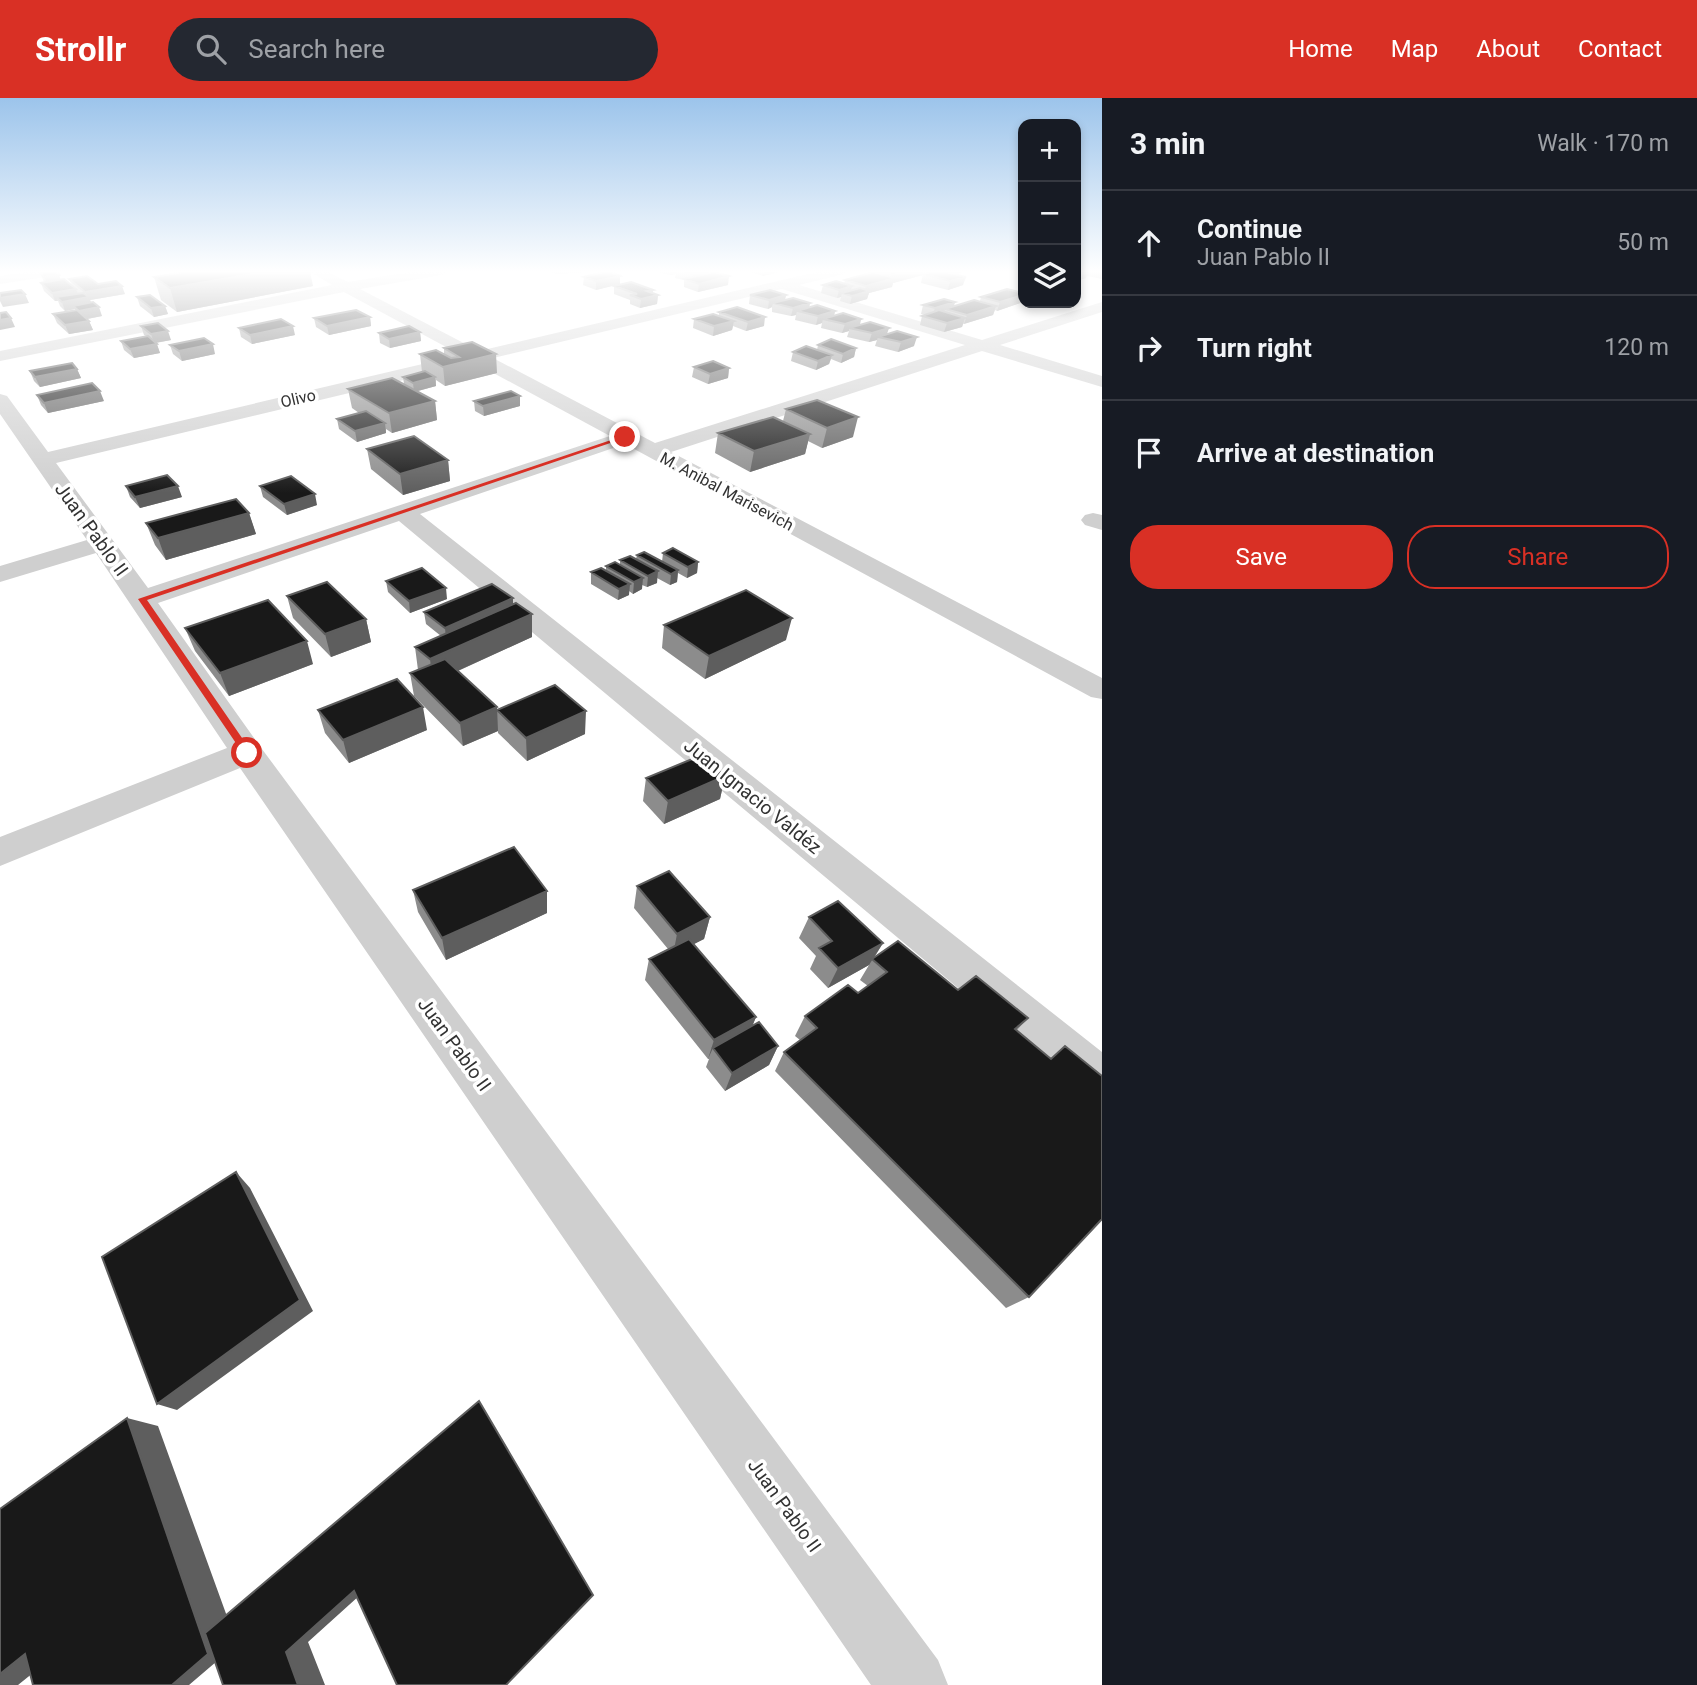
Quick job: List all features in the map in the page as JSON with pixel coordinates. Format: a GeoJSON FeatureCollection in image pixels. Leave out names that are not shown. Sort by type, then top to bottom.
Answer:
{"type":"FeatureCollection","features":[{"type":"Feature","properties":{"kind":"street"},"geometry":{"type":"LineString","coordinates":[[0,356],[55,345]]}},
{"type":"Feature","properties":{"kind":"street","name":"M. Anibal Marisevich"},"geometry":{"type":"LineString","coordinates":[[455,345],[1102,690]]}},
{"type":"Feature","properties":{"kind":"street","name":"Olivo"},"geometry":{"type":"LineString","coordinates":[[42,460],[523,345]]}},
{"type":"Feature","properties":{"kind":"street"},"geometry":{"type":"LineString","coordinates":[[978,345],[1102,382]]}},
{"type":"Feature","properties":{"kind":"street"},"geometry":{"type":"LineString","coordinates":[[652,451],[990,345]]}},
{"type":"Feature","properties":{"kind":"street","name":"Juan Pablo II"},"geometry":{"type":"LineString","coordinates":[[0,400],[142,599],[247,753],[913,1685]]}},
{"type":"Feature","properties":{"kind":"street"},"geometry":{"type":"LineString","coordinates":[[142,599],[625,437]]}},
{"type":"Feature","properties":{"kind":"street","name":"Juan Ignacio Valdéz"},"geometry":{"type":"LineString","coordinates":[[403,512],[1102,1080]]}},
{"type":"Feature","properties":{"kind":"street"},"geometry":{"type":"LineString","coordinates":[[0,574],[102,543]]}},
{"type":"Feature","properties":{"kind":"street"},"geometry":{"type":"LineString","coordinates":[[0,852],[247,753]]}},
{"type":"Feature","properties":{"kind":"building"},"geometry":{"type":"Polygon","coordinates":[[[126,345],[151,345],[130,349],[126,345]]]}},
{"type":"Feature","properties":{"kind":"building"},"geometry":{"type":"Polygon","coordinates":[[[170,345],[208,345],[179,351],[170,345]]]}},
{"type":"Feature","properties":{"kind":"building"},"geometry":{"type":"Polygon","coordinates":[[[478,345],[496,354],[443,367],[420,354],[436,350],[451,358],[459,357],[444,348],[478,345]]]}},
{"type":"Feature","properties":{"kind":"building"},"geometry":{"type":"Polygon","coordinates":[[[818,345],[848,345],[856,348],[843,354],[818,345]]]}},
{"type":"Feature","properties":{"kind":"building"},"geometry":{"type":"Polygon","coordinates":[[[806,346],[832,355],[818,361],[793,352],[806,346]]]}},
{"type":"Feature","properties":{"kind":"building"},"geometry":{"type":"Polygon","coordinates":[[[713,361],[729,368],[710,374],[694,367],[713,361]]]}},
{"type":"Feature","properties":{"kind":"building"},"geometry":{"type":"Polygon","coordinates":[[[72,363],[77,369],[35,377],[30,371],[72,363]]]}},
{"type":"Feature","properties":{"kind":"building"},"geometry":{"type":"Polygon","coordinates":[[[425,371],[435,377],[413,383],[403,377],[425,371]]]}},
{"type":"Feature","properties":{"kind":"building"},"geometry":{"type":"Polygon","coordinates":[[[392,378],[435,401],[389,413],[348,389],[392,378]]]}},
{"type":"Feature","properties":{"kind":"building"},"geometry":{"type":"Polygon","coordinates":[[[92,383],[100,391],[44,403],[37,395],[92,383]]]}},
{"type":"Feature","properties":{"kind":"building"},"geometry":{"type":"Polygon","coordinates":[[[511,391],[520,396],[483,406],[474,401],[511,391]]]}},
{"type":"Feature","properties":{"kind":"building"},"geometry":{"type":"Polygon","coordinates":[[[817,400],[858,417],[827,428],[786,409],[817,400]]]}},
{"type":"Feature","properties":{"kind":"building"},"geometry":{"type":"Polygon","coordinates":[[[366,411],[385,423],[355,431],[337,419],[366,411]]]}},
{"type":"Feature","properties":{"kind":"building"},"geometry":{"type":"Polygon","coordinates":[[[773,417],[810,434],[754,451],[718,433],[773,417]]]}},
{"type":"Feature","properties":{"kind":"building"},"geometry":{"type":"Polygon","coordinates":[[[414,436],[448,460],[400,474],[367,449],[414,436]]]}},
{"type":"Feature","properties":{"kind":"building"},"geometry":{"type":"Polygon","coordinates":[[[167,475],[178,486],[135,497],[126,486],[167,475]]]}},
{"type":"Feature","properties":{"kind":"building"},"geometry":{"type":"Polygon","coordinates":[[[291,476],[315,494],[284,504],[260,486],[291,476]]]}},
{"type":"Feature","properties":{"kind":"building"},"geometry":{"type":"Polygon","coordinates":[[[236,499],[249,513],[158,538],[146,523],[236,499]]]}},
{"type":"Feature","properties":{"kind":"building"},"geometry":{"type":"Polygon","coordinates":[[[673,548],[698,562],[688,567],[663,553],[673,548]]]}},
{"type":"Feature","properties":{"kind":"building"},"geometry":{"type":"Polygon","coordinates":[[[644,552],[678,570],[671,574],[637,555],[644,552]]]}},
{"type":"Feature","properties":{"kind":"building"},"geometry":{"type":"Polygon","coordinates":[[[630,556],[658,571],[648,576],[620,560],[630,556]]]}},
{"type":"Feature","properties":{"kind":"building"},"geometry":{"type":"Polygon","coordinates":[[[615,562],[643,578],[634,582],[606,566],[615,562]]]}},
{"type":"Feature","properties":{"kind":"building"},"geometry":{"type":"Polygon","coordinates":[[[422,568],[446,588],[409,601],[386,581],[422,568]]]}},
{"type":"Feature","properties":{"kind":"building"},"geometry":{"type":"Polygon","coordinates":[[[601,568],[630,584],[619,589],[591,572],[601,568]]]}},
{"type":"Feature","properties":{"kind":"building"},"geometry":{"type":"Polygon","coordinates":[[[327,582],[366,619],[325,634],[287,596],[327,582]]]}},
{"type":"Feature","properties":{"kind":"building"},"geometry":{"type":"Polygon","coordinates":[[[492,584],[513,598],[445,628],[424,612],[492,584]]]}},
{"type":"Feature","properties":{"kind":"building"},"geometry":{"type":"Polygon","coordinates":[[[746,590],[792,618],[709,656],[664,625],[746,590]]]}},
{"type":"Feature","properties":{"kind":"building"},"geometry":{"type":"Polygon","coordinates":[[[268,600],[307,641],[220,673],[185,628],[268,600]]]}},
{"type":"Feature","properties":{"kind":"building"},"geometry":{"type":"Polygon","coordinates":[[[516,603],[532,614],[430,659],[415,647],[516,603]]]}},
{"type":"Feature","properties":{"kind":"building"},"geometry":{"type":"Polygon","coordinates":[[[445,659],[497,707],[460,723],[410,673],[445,659]]]}},
{"type":"Feature","properties":{"kind":"building"},"geometry":{"type":"Polygon","coordinates":[[[397,679],[423,707],[343,740],[318,710],[397,679]]]}},
{"type":"Feature","properties":{"kind":"building"},"geometry":{"type":"Polygon","coordinates":[[[555,685],[586,711],[526,738],[497,710],[555,685]]]}},
{"type":"Feature","properties":{"kind":"building"},"geometry":{"type":"Polygon","coordinates":[[[702,755],[725,776],[668,801],[646,778],[702,755]]]}},
{"type":"Feature","properties":{"kind":"building"},"geometry":{"type":"Polygon","coordinates":[[[514,847],[547,891],[442,938],[413,890],[514,847]]]}},
{"type":"Feature","properties":{"kind":"building"},"geometry":{"type":"Polygon","coordinates":[[[669,871],[710,917],[677,934],[637,886],[669,871]]]}},
{"type":"Feature","properties":{"kind":"building"},"geometry":{"type":"Polygon","coordinates":[[[838,901],[883,943],[838,968],[819,948],[832,941],[809,917],[838,901]]]}},
{"type":"Feature","properties":{"kind":"building"},"geometry":{"type":"Polygon","coordinates":[[[689,939],[756,1017],[714,1040],[649,959],[689,939]]]}},
{"type":"Feature","properties":{"kind":"building"},"geometry":{"type":"Polygon","coordinates":[[[898,941],[958,990],[976,976],[1028,1018],[1015,1029],[1051,1059],[1065,1046],[1102,1076],[1102,1219],[1029,1297],[784,1052],[817,1028],[805,1016],[848,985],[858,993],[887,972],[872,959],[898,941]]]}},
{"type":"Feature","properties":{"kind":"building"},"geometry":{"type":"Polygon","coordinates":[[[759,1022],[778,1046],[732,1073],[713,1048],[759,1022]]]}},
{"type":"Feature","properties":{"kind":"building"},"geometry":{"type":"Polygon","coordinates":[[[236,1172],[300,1300],[157,1404],[102,1257],[236,1172]]]}},
{"type":"Feature","properties":{"kind":"building"},"geometry":{"type":"Polygon","coordinates":[[[479,1401],[593,1595],[506,1685],[397,1685],[354,1591],[286,1652],[298,1685],[223,1685],[205,1633],[479,1401]]]}},
{"type":"Feature","properties":{"kind":"building"},"geometry":{"type":"Polygon","coordinates":[[[127,1418],[208,1654],[172,1685],[33,1685],[25,1654],[0,1674],[0,1509],[127,1418]]]}},
{"type":"Feature","properties":{"kind":"route"},"geometry":{"type":"LineString","coordinates":[[247,753],[142,599],[625,437]]}}]}
